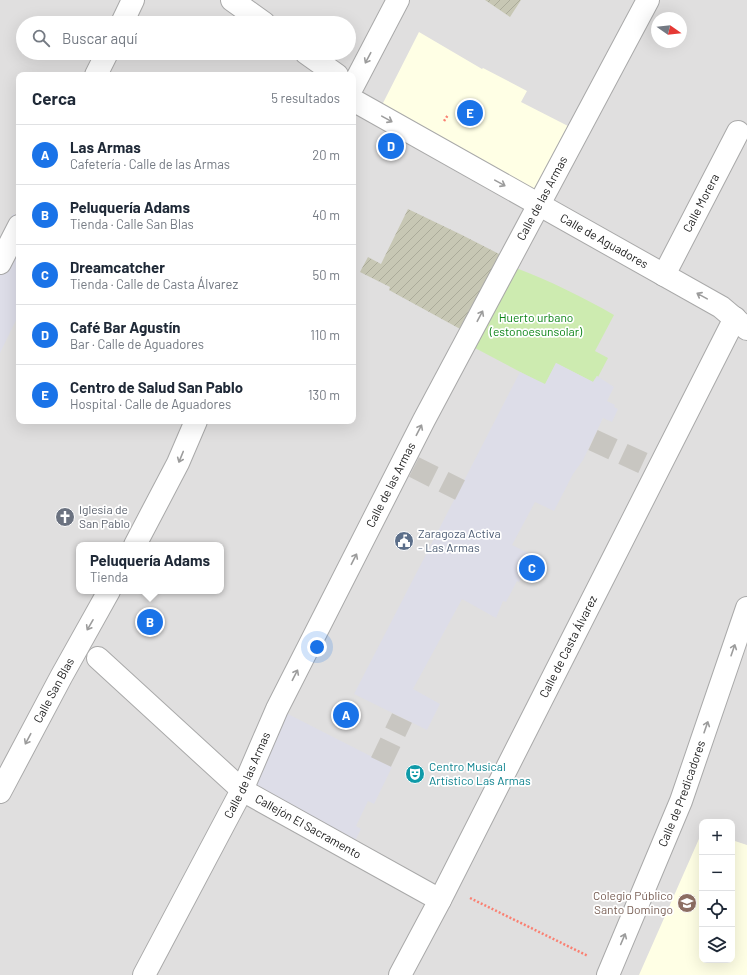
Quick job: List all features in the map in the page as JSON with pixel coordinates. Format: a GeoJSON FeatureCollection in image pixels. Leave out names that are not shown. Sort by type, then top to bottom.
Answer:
{"type":"FeatureCollection","features":[{"type":"Feature","properties":{"kind":"street"},"geometry":{"type":"LineString","coordinates":[[125,16],[133,0]]}},
{"type":"Feature","properties":{"kind":"street"},"geometry":{"type":"LineString","coordinates":[[232,0],[254,16]]}},
{"type":"Feature","properties":{"kind":"street"},"geometry":{"type":"LineString","coordinates":[[356,80],[398,0]]}},
{"type":"Feature","properties":{"kind":"street","name":"Calle de las Armas"},"geometry":{"type":"LineString","coordinates":[[144,975],[242,790],[277,710],[408,464],[424,420],[648,0]]}},
{"type":"Feature","properties":{"kind":"street"},"geometry":{"type":"LineString","coordinates":[[98,72],[104,60]]}},
{"type":"Feature","properties":{"kind":"street"},"geometry":{"type":"LineString","coordinates":[[316,60],[333,72]]}},
{"type":"Feature","properties":{"kind":"street","name":"Calle de Aguadores"},"geometry":{"type":"LineString","coordinates":[[356,102],[721,307],[741,323]]}},
{"type":"Feature","properties":{"kind":"street","name":"Calle Morera"},"geometry":{"type":"LineString","coordinates":[[664,275],[738,132]]}},
{"type":"Feature","properties":{"kind":"street"},"geometry":{"type":"LineString","coordinates":[[0,263],[16,239]]}},
{"type":"Feature","properties":{"kind":"street","name":"Calle de Casta Álvarez"},"geometry":{"type":"LineString","coordinates":[[400,975],[444,893],[652,468],[741,323]]}},
{"type":"Feature","properties":{"kind":"street"},"geometry":{"type":"LineString","coordinates":[[137,542],[178,463],[195,424]]}},
{"type":"Feature","properties":{"kind":"street","name":"Calle San Blas"},"geometry":{"type":"LineString","coordinates":[[0,792],[107,594]]}},
{"type":"Feature","properties":{"kind":"street","name":"Calle de Predicadores"},"geometry":{"type":"LineString","coordinates":[[609,971],[681,801],[747,608]]}},
{"type":"Feature","properties":{"kind":"street","name":"Callejón El Sacramento"},"geometry":{"type":"LineString","coordinates":[[98,658],[242,790],[444,893]]}},
{"type":"Feature","properties":{"kind":"path"},"geometry":{"type":"LineString","coordinates":[[444,893],[609,971]]}},
{"type":"Feature","properties":{"kind":"shaded area"},"geometry":{"type":"Polygon","coordinates":[[[0,0],[747,0],[747,975],[0,975],[0,0]]]}},
{"type":"Feature","properties":{"kind":"shaded area"},"geometry":{"type":"Polygon","coordinates":[[[485,0],[521,0],[510,17],[485,0]]]}},
{"type":"Feature","properties":{"kind":"shaded area"},"geometry":{"type":"Polygon","coordinates":[[[419,32],[482,69],[483,68],[527,91],[521,102],[568,126],[534,194],[382,105],[419,32]]]}},
{"type":"Feature","properties":{"kind":"shaded area"},"geometry":{"type":"Polygon","coordinates":[[[408,209],[503,256],[462,330],[389,290],[390,287],[360,272],[368,257],[381,264],[408,209]]]}},
{"type":"Feature","properties":{"kind":"shaded area"},"geometry":{"type":"Polygon","coordinates":[[[13,214],[16,215],[16,320],[0,353],[0,237],[13,214]]]}},
{"type":"Feature","properties":{"kind":"shaded area"},"geometry":{"type":"Polygon","coordinates":[[[556,363],[593,382],[597,376],[614,387],[607,401],[615,405],[614,407],[618,409],[612,422],[603,418],[583,460],[573,474],[554,511],[535,502],[512,545],[540,559],[534,569],[527,566],[506,602],[503,601],[496,618],[462,599],[413,689],[440,704],[427,730],[354,694],[520,372],[545,384],[556,363]]]}},
{"type":"Feature","properties":{"kind":"shaded area"},"geometry":{"type":"Polygon","coordinates":[[[277,709],[392,767],[374,804],[368,801],[356,826],[361,829],[351,849],[242,790],[277,709]]]}},
{"type":"Feature","properties":{"kind":"shaded area","name":"Colegio Público Santo Domingo"},"geometry":{"type":"Polygon","coordinates":[[[699,839],[699,963],[735,963],[735,841],[747,845],[747,975],[639,975],[699,839]]]}},
{"type":"Feature","properties":{"kind":"green space","name":"Huerto urbano (estonoesunsolar)"},"geometry":{"type":"Polygon","coordinates":[[[516,268],[541,278],[614,315],[595,351],[608,358],[598,377],[597,376],[593,382],[556,363],[545,385],[475,348],[516,268]]]}},
{"type":"Feature","properties":{"kind":"tunnel"},"geometry":{"type":"LineString","coordinates":[[593,440],[647,465]]}},
{"type":"Feature","properties":{"kind":"tunnel"},"geometry":{"type":"LineString","coordinates":[[414,467],[460,490]]}},
{"type":"Feature","properties":{"kind":"tunnel"},"geometry":{"type":"LineString","coordinates":[[381,762],[402,718]]}},
{"type":"Feature","properties":{"kind":"place","name":"Centro de Salud San Pablo"},"geometry":{"type":"Point","coordinates":[470,113]}},
{"type":"Feature","properties":{"kind":"place","name":"Café Bar Agustín"},"geometry":{"type":"Point","coordinates":[391,146]}},
{"type":"Feature","properties":{"kind":"place","name":"Iglesia de San Pablo"},"geometry":{"type":"Point","coordinates":[65,517]}},
{"type":"Feature","properties":{"kind":"place","name":"Zaragoza Activa - Las Armas"},"geometry":{"type":"Point","coordinates":[404,541]}},
{"type":"Feature","properties":{"kind":"place","name":"Dreamcatcher"},"geometry":{"type":"Point","coordinates":[532,568]}},
{"type":"Feature","properties":{"kind":"place","name":"Peluquería Adams"},"geometry":{"type":"Point","coordinates":[150,622]}},
{"type":"Feature","properties":{"kind":"place","name":"Las Armas"},"geometry":{"type":"Point","coordinates":[346,715]}},
{"type":"Feature","properties":{"kind":"place","name":"Centro Musical Artístico Las Armas"},"geometry":{"type":"Point","coordinates":[415,774]}},
{"type":"Feature","properties":{"kind":"place","name":"Colegio Público Santo Domingo"},"geometry":{"type":"Point","coordinates":[687,903]}}]}
